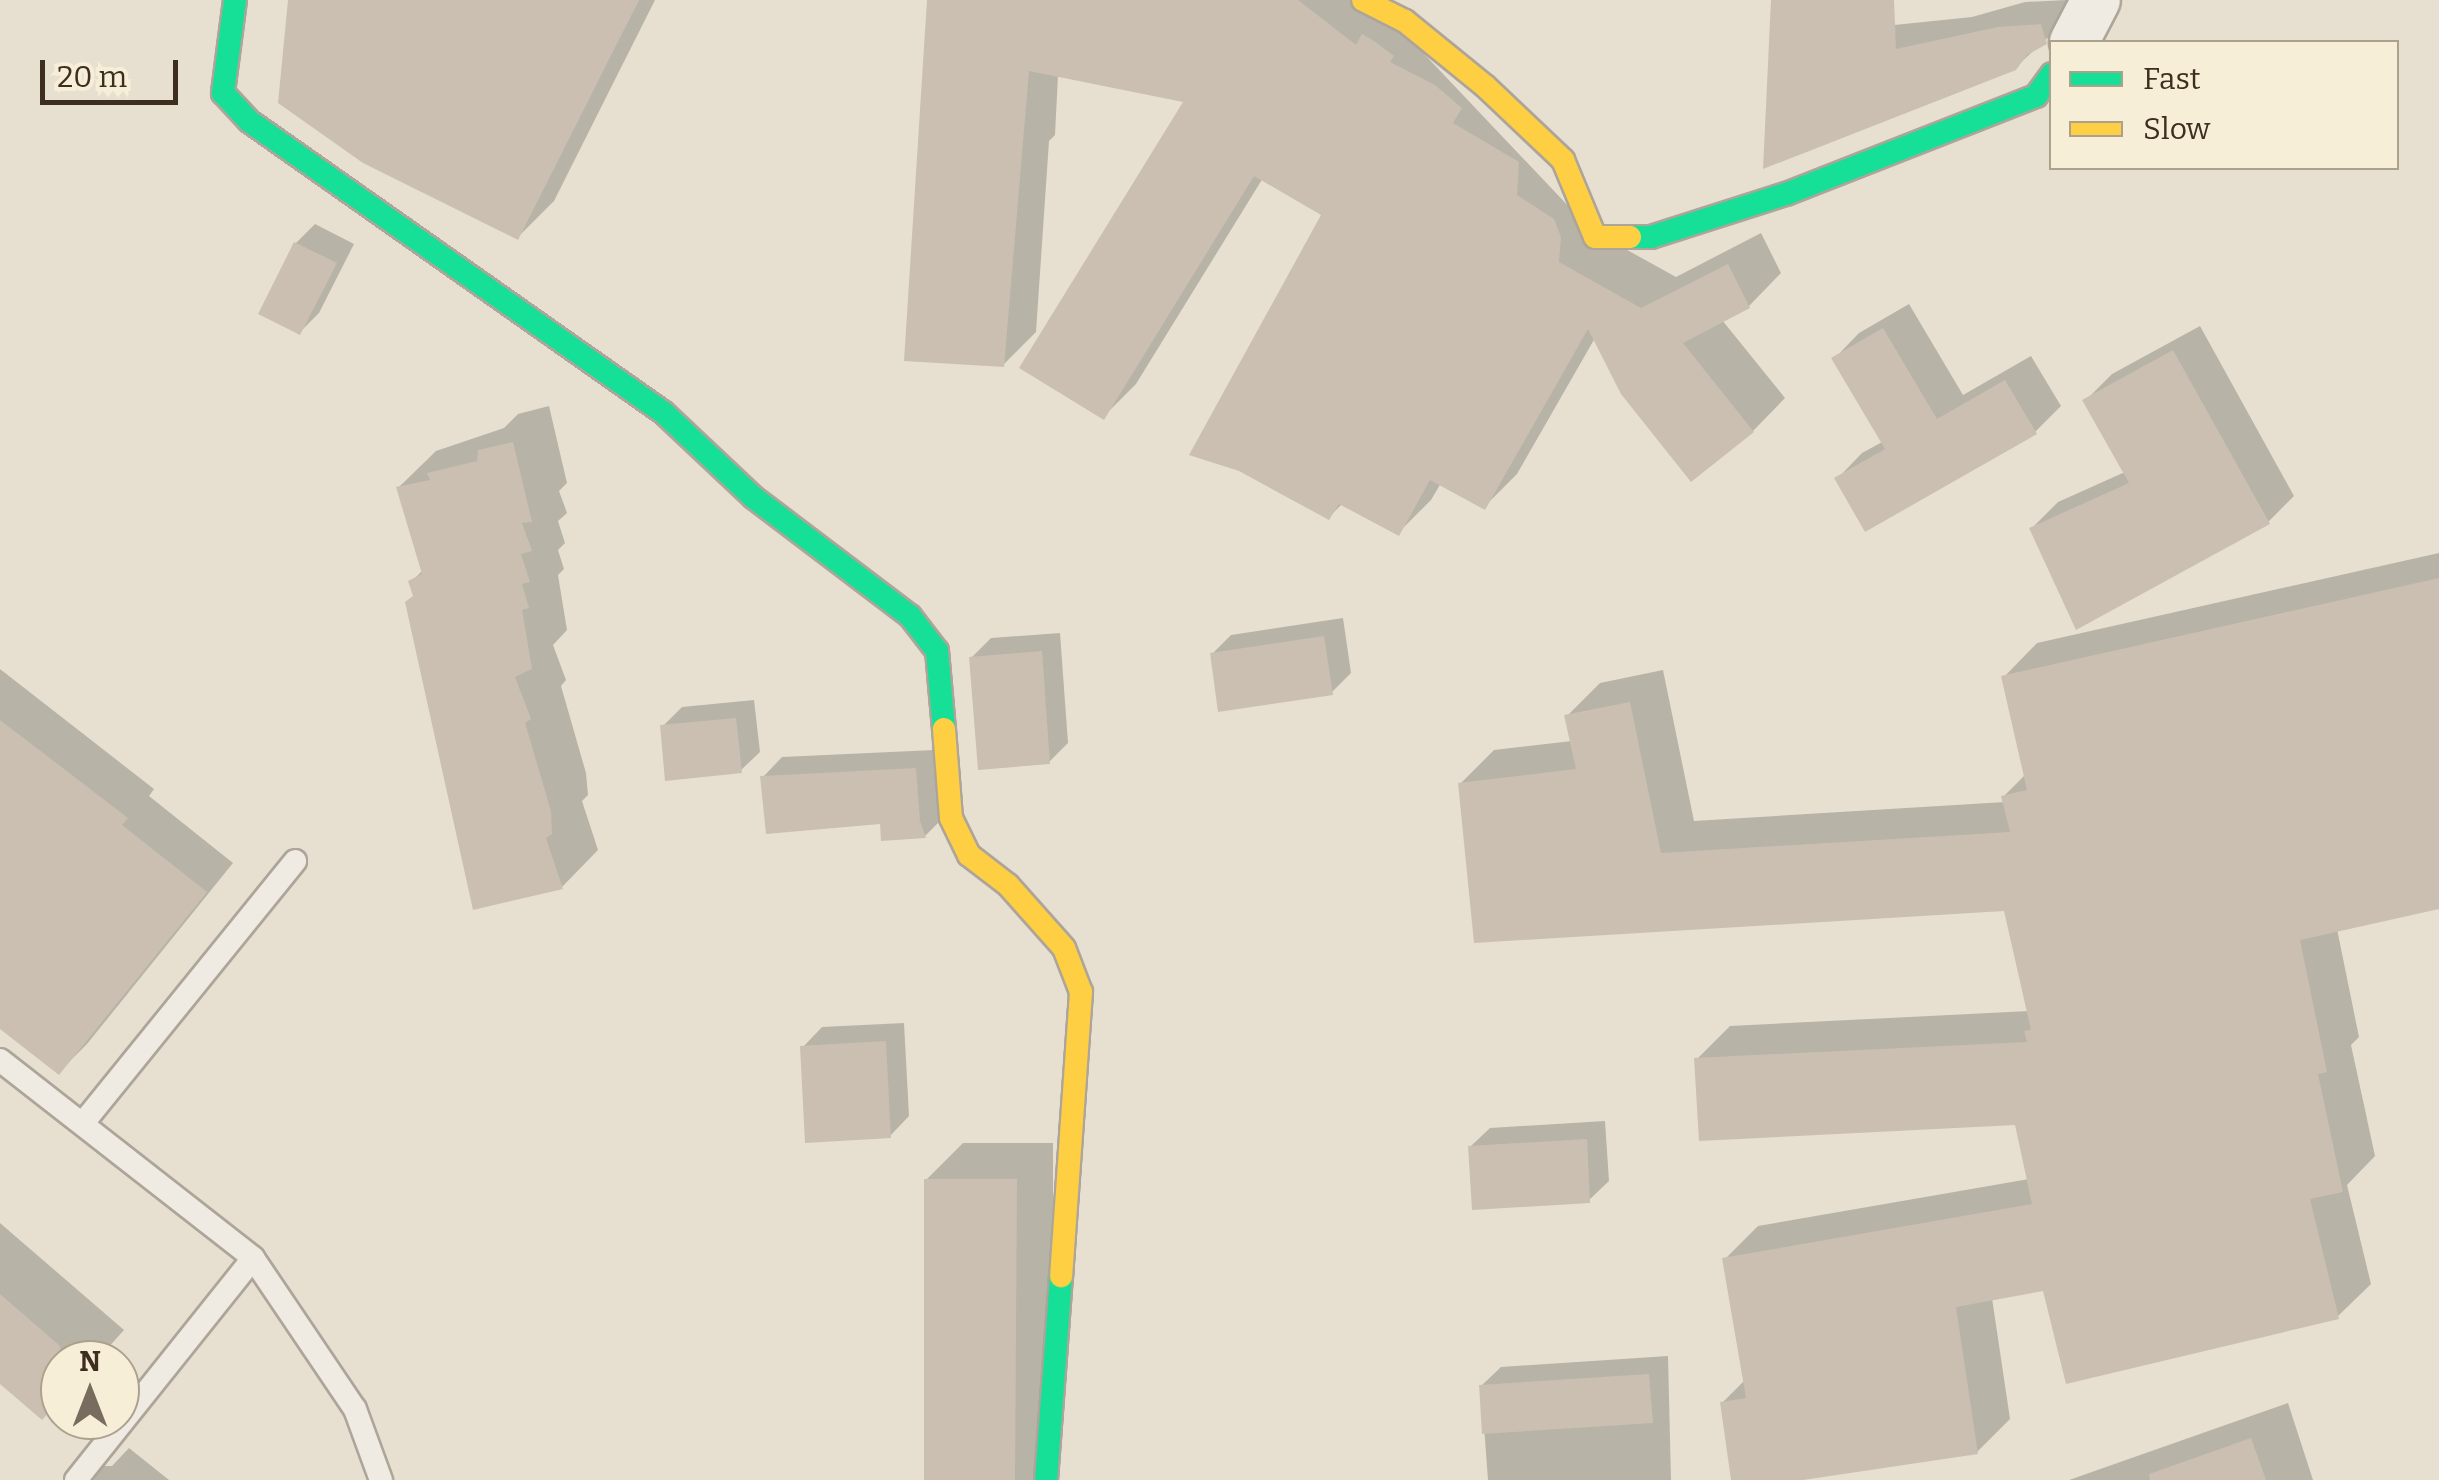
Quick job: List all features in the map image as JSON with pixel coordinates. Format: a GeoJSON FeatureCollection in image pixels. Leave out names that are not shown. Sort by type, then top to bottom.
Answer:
{"type":"FeatureCollection","features":[{"type":"Feature","properties":{"kind":"street"},"geometry":{"type":"LineString","coordinates":[[235,0],[223,93],[249,120],[664,413],[753,497],[910,616],[938,650],[950,818],[970,855],[1008,885],[1064,948],[1081,992],[1046,1480]]}},
{"type":"Feature","properties":{"kind":"street"},"geometry":{"type":"LineString","coordinates":[[1363,0],[1406,22],[1485,86],[1563,160],[1595,237],[1651,237],[1786,194],[2036,96],[2049,78]]}},
{"type":"Feature","properties":{"kind":"street"},"geometry":{"type":"LineString","coordinates":[[2075,40],[2096,0]]}},
{"type":"Feature","properties":{"kind":"lane"},"geometry":{"type":"LineString","coordinates":[[84,1124],[295,861]]}},
{"type":"Feature","properties":{"kind":"lane"},"geometry":{"type":"LineString","coordinates":[[0,1060],[253,1258],[355,1409],[381,1480]]}},
{"type":"Feature","properties":{"kind":"lane"},"geometry":{"type":"LineString","coordinates":[[76,1480],[253,1258]]}},
{"type":"Feature","properties":{"kind":"building"},"geometry":{"type":"Polygon","coordinates":[[[288,0],[639,0],[518,240],[363,163],[278,103],[288,0]]]}},
{"type":"Feature","properties":{"kind":"building"},"geometry":{"type":"Polygon","coordinates":[[[927,0],[1298,0],[1356,45],[1362,34],[1394,56],[1390,62],[1435,85],[1462,108],[1453,123],[1519,162],[1517,195],[1554,219],[1561,237],[1559,262],[1641,308],[1728,264],[1750,308],[1683,343],[1754,432],[1691,482],[1621,394],[1588,329],[1485,510],[1430,480],[1399,536],[1339,504],[1329,520],[1239,471],[1189,455],[1321,215],[1254,176],[1104,420],[1019,368],[1183,102],[1029,71],[1004,367],[904,361],[927,0]]]}},
{"type":"Feature","properties":{"kind":"building"},"geometry":{"type":"Polygon","coordinates":[[[1771,0],[1894,0],[1896,49],[1998,27],[2041,24],[2047,44],[2027,55],[2016,70],[1763,169],[1771,0]]]}},
{"type":"Feature","properties":{"kind":"building"},"geometry":{"type":"Polygon","coordinates":[[[294,242],[337,263],[300,335],[258,314],[294,242]]]}},
{"type":"Feature","properties":{"kind":"building"},"geometry":{"type":"Polygon","coordinates":[[[1883,328],[1937,419],[2005,380],[2037,434],[1865,532],[1834,478],[1885,449],[1831,358],[1883,328]]]}},
{"type":"Feature","properties":{"kind":"building"},"geometry":{"type":"Polygon","coordinates":[[[2173,350],[2270,524],[2076,630],[2029,528],[2129,483],[2082,400],[2173,350]]]}},
{"type":"Feature","properties":{"kind":"building"},"geometry":{"type":"Polygon","coordinates":[[[513,442],[532,522],[522,523],[532,551],[521,554],[530,582],[522,584],[529,608],[522,610],[532,669],[515,677],[531,719],[525,723],[551,811],[552,834],[546,838],[563,889],[473,910],[405,602],[413,596],[408,581],[422,574],[396,487],[430,480],[427,473],[477,461],[478,450],[513,442]]]}},
{"type":"Feature","properties":{"kind":"building"},"geometry":{"type":"Polygon","coordinates":[[[2439,578],[2439,909],[2300,940],[2327,1072],[2318,1074],[2343,1192],[2310,1199],[2339,1319],[2066,1384],[2043,1291],[1956,1307],[1978,1454],[1803,1480],[1731,1480],[1720,1402],[1746,1398],[1722,1258],[2032,1204],[2015,1125],[1699,1141],[1694,1058],[2027,1042],[2024,1031],[2031,1030],[2004,911],[1474,943],[1458,783],[1576,769],[1564,715],[1630,702],[1661,853],[2010,832],[2001,796],[2027,790],[2001,676],[2439,578]]]}},
{"type":"Feature","properties":{"kind":"building"},"geometry":{"type":"Polygon","coordinates":[[[1324,636],[1333,695],[1218,712],[1210,653],[1324,636]]]}},
{"type":"Feature","properties":{"kind":"building"},"geometry":{"type":"Polygon","coordinates":[[[1042,651],[1050,764],[978,770],[969,657],[1042,651]]]}},
{"type":"Feature","properties":{"kind":"building"},"geometry":{"type":"Polygon","coordinates":[[[736,718],[742,773],[665,781],[660,725],[736,718]]]}},
{"type":"Feature","properties":{"kind":"building"},"geometry":{"type":"Polygon","coordinates":[[[0,720],[128,818],[122,825],[207,892],[59,1075],[0,1029],[0,720]]]}},
{"type":"Feature","properties":{"kind":"building"},"geometry":{"type":"Polygon","coordinates":[[[916,768],[920,821],[926,838],[881,841],[880,824],[766,834],[760,776],[916,768]]]}},
{"type":"Feature","properties":{"kind":"building"},"geometry":{"type":"Polygon","coordinates":[[[886,1041],[891,1138],[805,1143],[800,1046],[886,1041]]]}},
{"type":"Feature","properties":{"kind":"building"},"geometry":{"type":"Polygon","coordinates":[[[1587,1139],[1590,1203],[1472,1210],[1468,1146],[1587,1139]]]}},
{"type":"Feature","properties":{"kind":"building"},"geometry":{"type":"Polygon","coordinates":[[[924,1179],[1017,1179],[1015,1480],[924,1480],[924,1179]]]}},
{"type":"Feature","properties":{"kind":"building"},"geometry":{"type":"Polygon","coordinates":[[[0,1294],[53,1340],[40,1340],[40,1418],[0,1384],[0,1294]]]}},
{"type":"Feature","properties":{"kind":"building"},"geometry":{"type":"Polygon","coordinates":[[[1649,1374],[1653,1423],[1482,1434],[1479,1385],[1649,1374]]]}},
{"type":"Feature","properties":{"kind":"building"},"geometry":{"type":"Polygon","coordinates":[[[2251,1438],[2266,1480],[2150,1480],[2149,1474],[2251,1438]]]}},
{"type":"Feature","properties":{"kind":"traffic: fast"},"geometry":{"type":"LineString","coordinates":[[235,0],[223,93],[249,121],[664,413],[753,497],[910,616],[937,651],[944,729]]}},
{"type":"Feature","properties":{"kind":"traffic: fast"},"geometry":{"type":"LineString","coordinates":[[1630,237],[1651,237],[1786,194],[2036,96],[2049,78]]}},
{"type":"Feature","properties":{"kind":"traffic: fast"},"geometry":{"type":"LineString","coordinates":[[1046,1480],[1061,1276]]}},
{"type":"Feature","properties":{"kind":"traffic: slow"},"geometry":{"type":"LineString","coordinates":[[1363,0],[1405,21],[1485,86],[1563,160],[1595,237],[1630,237]]}},
{"type":"Feature","properties":{"kind":"traffic: slow"},"geometry":{"type":"LineString","coordinates":[[944,729],[951,818],[969,855],[1008,885],[1064,948],[1081,992],[1061,1276]]}}]}
